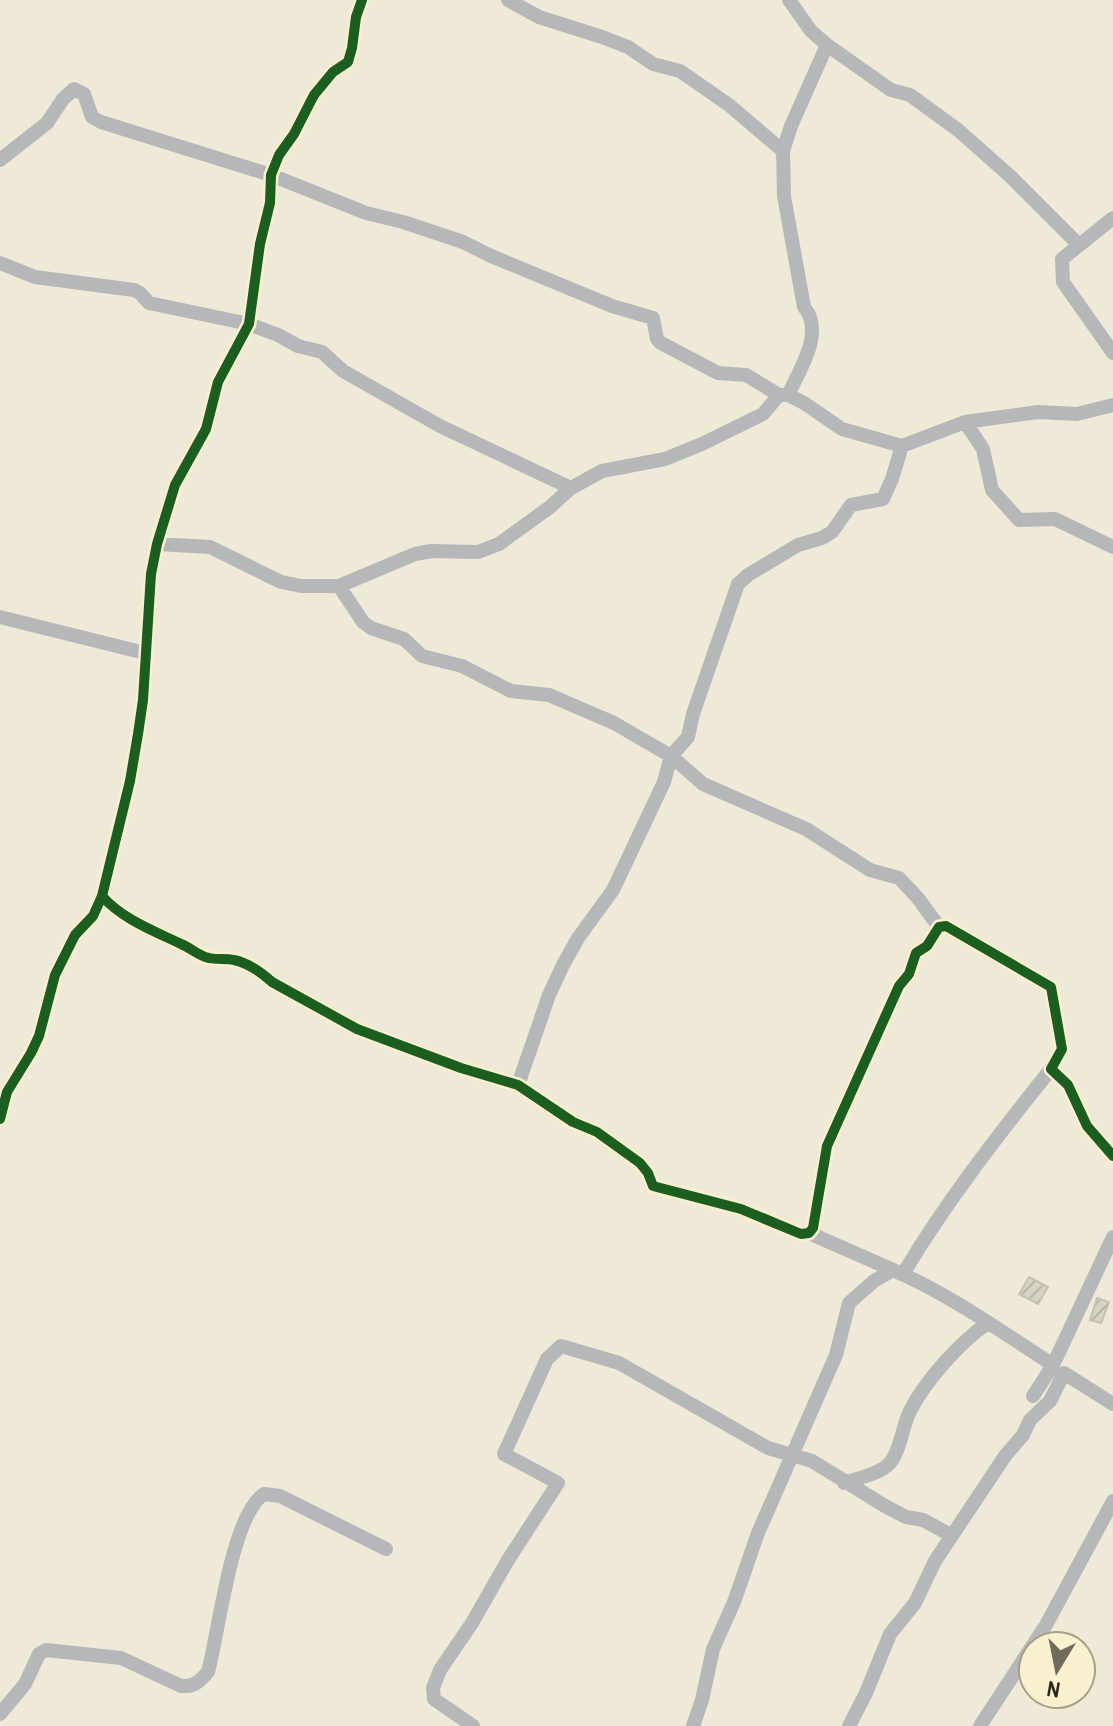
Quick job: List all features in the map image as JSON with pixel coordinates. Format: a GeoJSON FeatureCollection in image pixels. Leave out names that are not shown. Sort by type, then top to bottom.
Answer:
{"type":"FeatureCollection","features":[{"type":"Feature","properties":{"kind":"street"},"geometry":{"type":"LineString","coordinates":[[0,1119],[7,1092],[39,1036],[55,975],[75,935],[93,916],[102,896],[130,781],[143,700],[151,574],[157,544],[175,485],[206,429],[218,382],[249,324],[260,244],[270,203],[271,175],[279,155],[314,95],[333,72],[348,62],[362,0]]}},
{"type":"Feature","properties":{"kind":"street"},"geometry":{"type":"LineString","coordinates":[[508,0],[539,17],[602,37],[628,47],[653,64],[680,71],[729,105],[783,151]]}},
{"type":"Feature","properties":{"kind":"street"},"geometry":{"type":"LineString","coordinates":[[789,0],[811,31],[827,45],[879,83],[910,95],[958,130],[1010,176],[1078,244]]}},
{"type":"Feature","properties":{"kind":"street"},"geometry":{"type":"LineString","coordinates":[[157,544],[184,548],[210,547],[281,582],[301,586],[339,586],[415,554],[431,551],[478,552],[499,544],[571,488],[602,471],[665,459],[763,414],[784,395],[813,337],[811,316],[804,307],[784,196],[783,151],[827,45]]}},
{"type":"Feature","properties":{"kind":"street"},"geometry":{"type":"LineString","coordinates":[[0,160],[47,123],[74,89],[84,94],[92,117],[101,122],[271,175],[366,213],[463,242],[612,306],[653,318],[657,339],[661,343],[718,373],[746,375],[842,429],[877,441],[902,446],[965,422],[1038,412],[1077,414],[1113,405]]}},
{"type":"Feature","properties":{"kind":"street"},"geometry":{"type":"LineString","coordinates":[[1113,218],[1062,259],[1063,282],[1113,353]]}},
{"type":"Feature","properties":{"kind":"street"},"geometry":{"type":"LineString","coordinates":[[0,263],[35,277],[134,290],[149,303],[249,324],[298,346],[322,352],[343,371],[440,426],[571,488]]}},
{"type":"Feature","properties":{"kind":"street"},"geometry":{"type":"LineString","coordinates":[[965,422],[983,449],[992,490],[1019,520],[1055,519],[1113,547]]}},
{"type":"Feature","properties":{"kind":"street"},"geometry":{"type":"LineString","coordinates":[[518,1085],[559,975],[578,938],[613,890],[664,782],[671,756],[688,737],[738,584],[798,545],[832,532],[851,505],[883,499],[902,446]]}},
{"type":"Feature","properties":{"kind":"street"},"geometry":{"type":"LineString","coordinates":[[339,586],[363,622],[371,628],[404,639],[422,656],[462,666],[511,691],[549,695],[614,723],[671,756],[690,776],[703,784],[806,829],[870,870],[899,878],[939,927]]}},
{"type":"Feature","properties":{"kind":"street"},"geometry":{"type":"LineString","coordinates":[[0,617],[145,653]]}},
{"type":"Feature","properties":{"kind":"street"},"geometry":{"type":"LineString","coordinates":[[102,896],[113,909],[152,928],[170,941],[207,958],[235,960],[261,972],[272,982],[357,1029],[461,1068],[518,1085],[573,1122],[597,1132],[640,1163],[653,1186],[741,1209],[801,1234],[809,1233],[898,1272],[988,1323],[1053,1365]]}},
{"type":"Feature","properties":{"kind":"street"},"geometry":{"type":"LineString","coordinates":[[693,1726],[713,1649],[734,1602],[758,1533],[836,1355],[849,1303],[874,1281],[898,1272],[1002,1129],[1051,1069],[1062,1049],[1051,987],[946,926],[939,927],[927,946],[916,953],[909,974],[899,986],[827,1146],[813,1228],[809,1233]]}},
{"type":"Feature","properties":{"kind":"street"},"geometry":{"type":"LineString","coordinates":[[1051,1069],[1068,1085],[1087,1126],[1113,1156]]}},
{"type":"Feature","properties":{"kind":"street"},"geometry":{"type":"LineString","coordinates":[[1033,1396],[1053,1365],[1113,1237]]}},
{"type":"Feature","properties":{"kind":"street"},"geometry":{"type":"LineString","coordinates":[[844,1483],[883,1469],[891,1462],[910,1411],[922,1392],[960,1344],[988,1323]]}},
{"type":"Feature","properties":{"kind":"street"},"geometry":{"type":"LineString","coordinates":[[473,1726],[434,1699],[433,1688],[440,1670],[558,1483],[504,1454],[547,1359],[561,1346],[619,1363],[768,1448],[812,1461],[844,1483],[906,1517],[923,1520],[951,1535]]}},
{"type":"Feature","properties":{"kind":"street"},"geometry":{"type":"LineString","coordinates":[[849,1726],[890,1634],[915,1603],[951,1535],[1023,1435],[1030,1420],[1050,1401],[1064,1373],[1113,1404]]}},
{"type":"Feature","properties":{"kind":"street"},"geometry":{"type":"LineString","coordinates":[[0,1714],[25,1684],[39,1654],[46,1650],[121,1658],[181,1686],[191,1687],[198,1683],[208,1672],[236,1546],[253,1506],[264,1494],[280,1496],[386,1549]]}},
{"type":"Feature","properties":{"kind":"street"},"geometry":{"type":"LineString","coordinates":[[980,1726],[1046,1625],[1113,1501]]}},
{"type":"Feature","properties":{"kind":"building"},"geometry":{"type":"Polygon","coordinates":[[[1029,1277],[1048,1287],[1038,1304],[1019,1294],[1029,1277]]]}},
{"type":"Feature","properties":{"kind":"building"},"geometry":{"type":"Polygon","coordinates":[[[1097,1298],[1109,1302],[1101,1323],[1090,1320],[1097,1298]]]}},
{"type":"Feature","properties":{"kind":"cycle path"},"geometry":{"type":"LineString","coordinates":[[0,1119],[7,1092],[39,1036],[55,975],[75,935],[93,916],[102,896],[138,734],[151,574],[157,544],[175,485],[206,429],[218,382],[249,324],[260,244],[270,203],[271,175],[279,155],[314,95],[333,72],[348,62],[362,0]]}},
{"type":"Feature","properties":{"kind":"cycle path"},"geometry":{"type":"LineString","coordinates":[[102,896],[139,924],[205,957],[244,963],[357,1029],[461,1068],[518,1085],[573,1122],[597,1132],[640,1163],[653,1186],[741,1209],[801,1234],[809,1233],[813,1228],[827,1146],[899,986],[909,974],[916,953],[927,946],[939,927],[946,926],[1051,987],[1062,1049],[1051,1069],[1068,1085],[1087,1126],[1113,1156]]}}]}
